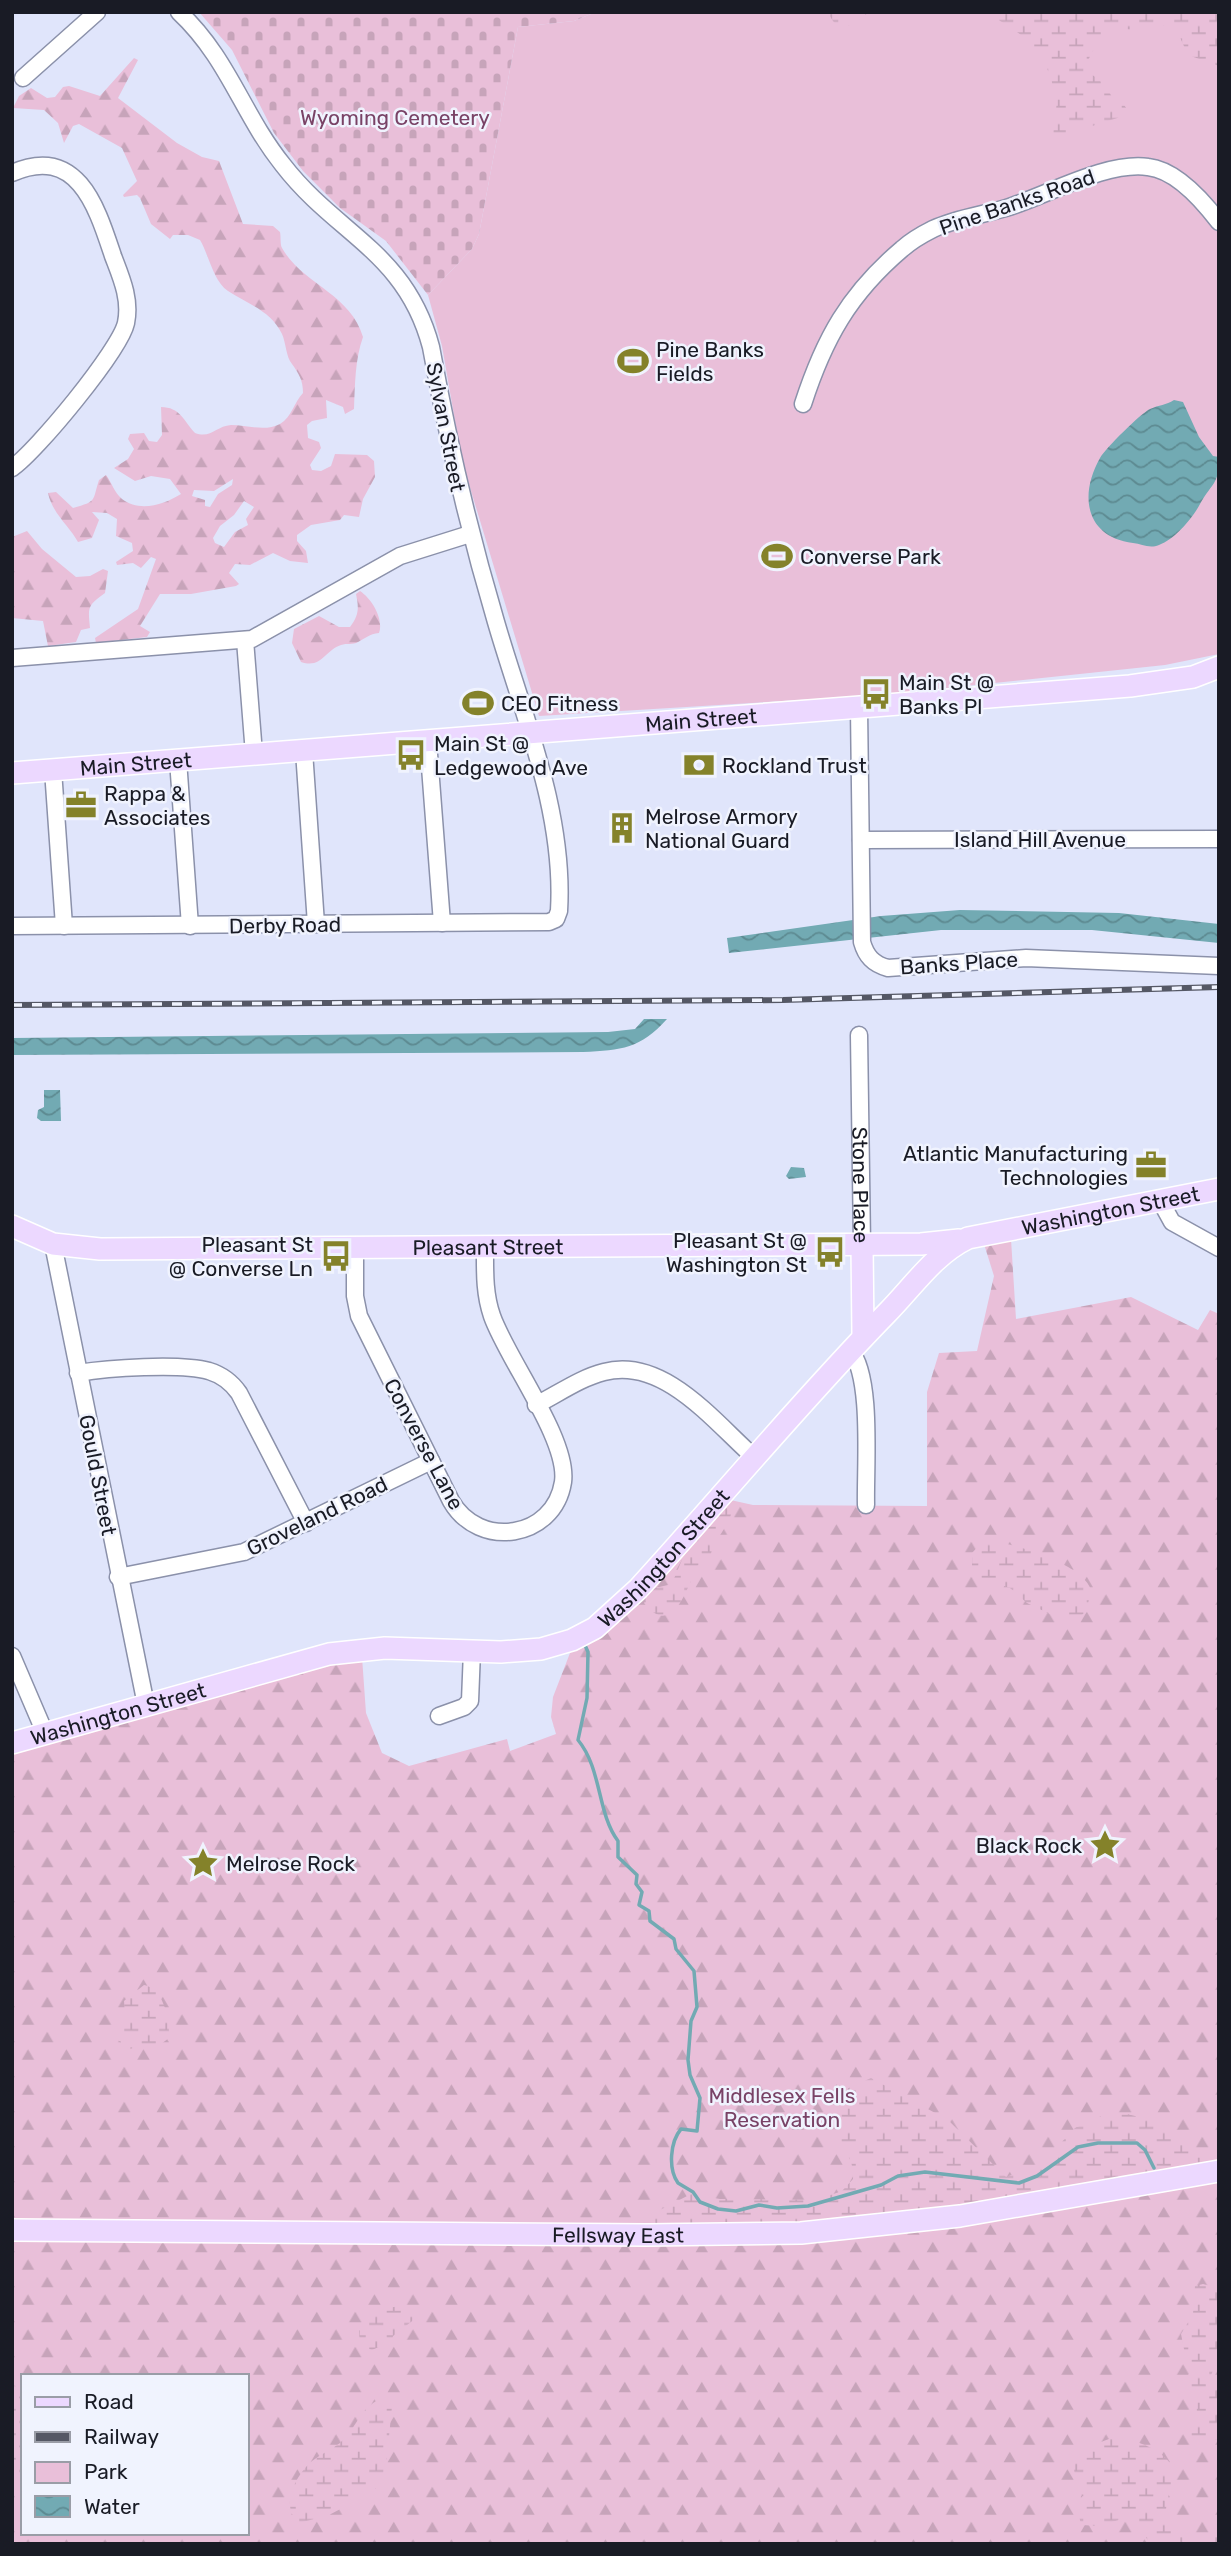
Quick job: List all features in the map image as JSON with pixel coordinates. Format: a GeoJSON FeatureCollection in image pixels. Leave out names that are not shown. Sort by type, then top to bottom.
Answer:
{"type":"FeatureCollection","features":[{"type":"Feature","properties":{"kind":"main road","name":"Main Street"},"geometry":{"type":"LineString","coordinates":[[12,773],[1155,683],[1193,677],[1219,667]]}},
{"type":"Feature","properties":{"kind":"main road","name":"Washington Street"},"geometry":{"type":"LineString","coordinates":[[12,1743],[299,1661],[346,1651],[385,1648],[472,1651],[541,1649],[572,1640],[595,1628],[638,1589],[857,1342],[926,1269],[953,1246],[968,1238],[1219,1189]]}},
{"type":"Feature","properties":{"kind":"main road","name":"Pleasant Street"},"geometry":{"type":"LineString","coordinates":[[12,1226],[53,1244],[100,1249],[921,1244],[968,1238]]}},
{"type":"Feature","properties":{"kind":"main road","name":"Stone Place"},"geometry":{"type":"LineString","coordinates":[[857,1342],[862,1244]]}},
{"type":"Feature","properties":{"kind":"main road","name":"Fellsway East"},"geometry":{"type":"LineString","coordinates":[[12,2230],[801,2234],[960,2216],[1219,2171]]}},
{"type":"Feature","properties":{"kind":"street"},"geometry":{"type":"LineString","coordinates":[[23,78],[97,12]]}},
{"type":"Feature","properties":{"kind":"street","name":"Sylvan Street"},"geometry":{"type":"LineString","coordinates":[[179,12],[216,52],[259,132],[288,172],[328,215],[372,248],[412,299],[428,339],[456,480],[529,733],[557,845],[559,900],[556,919]]}},
{"type":"Feature","properties":{"kind":"street"},"geometry":{"type":"LineString","coordinates":[[12,173],[30,167],[52,168],[73,177],[84,186],[96,205],[128,306],[124,331],[114,348],[34,449],[12,468]]}},
{"type":"Feature","properties":{"kind":"street","name":"Pine Banks Road"},"geometry":{"type":"LineString","coordinates":[[803,404],[823,345],[859,292],[904,247],[935,228],[1005,208],[1102,173],[1148,167],[1178,181],[1219,222]]}},
{"type":"Feature","properties":{"kind":"street"},"geometry":{"type":"LineString","coordinates":[[12,658],[245,640],[260,635],[403,554],[470,534]]}},
{"type":"Feature","properties":{"kind":"street"},"geometry":{"type":"LineString","coordinates":[[245,640],[254,754]]}},
{"type":"Feature","properties":{"kind":"street","name":"Banks Place"},"geometry":{"type":"LineString","coordinates":[[859,708],[862,942],[869,958],[888,968],[1026,958],[1219,966]]}},
{"type":"Feature","properties":{"kind":"street"},"geometry":{"type":"LineString","coordinates":[[428,741],[442,923]]}},
{"type":"Feature","properties":{"kind":"street"},"geometry":{"type":"LineString","coordinates":[[304,751],[316,924]]}},
{"type":"Feature","properties":{"kind":"street"},"geometry":{"type":"LineString","coordinates":[[178,760],[190,926]]}},
{"type":"Feature","properties":{"kind":"street"},"geometry":{"type":"LineString","coordinates":[[53,770],[64,926]]}},
{"type":"Feature","properties":{"kind":"street","name":"Island Hill Avenue"},"geometry":{"type":"LineString","coordinates":[[861,840],[1219,839]]}},
{"type":"Feature","properties":{"kind":"street","name":"Derby Road"},"geometry":{"type":"LineString","coordinates":[[12,926],[548,922],[556,919]]}},
{"type":"Feature","properties":{"kind":"street","name":"Stone Place"},"geometry":{"type":"LineString","coordinates":[[859,1035],[862,1244]]}},
{"type":"Feature","properties":{"kind":"street"},"geometry":{"type":"LineString","coordinates":[[1161,1202],[1172,1222],[1219,1248]]}},
{"type":"Feature","properties":{"kind":"street","name":"Gould Street"},"geometry":{"type":"LineString","coordinates":[[53,1244],[118,1577],[146,1705]]}},
{"type":"Feature","properties":{"kind":"street","name":"Converse Lane"},"geometry":{"type":"LineString","coordinates":[[355,1248],[355,1296],[359,1316],[454,1506],[472,1523],[501,1533],[531,1527],[554,1506],[564,1477],[560,1452],[493,1318],[486,1293],[485,1247]]}},
{"type":"Feature","properties":{"kind":"street"},"geometry":{"type":"LineString","coordinates":[[857,1342],[865,1386],[866,1505]]}},
{"type":"Feature","properties":{"kind":"street"},"geometry":{"type":"LineString","coordinates":[[78,1373],[105,1369],[194,1369],[225,1379],[239,1393],[306,1523]]}},
{"type":"Feature","properties":{"kind":"street"},"geometry":{"type":"LineString","coordinates":[[536,1405],[603,1372],[628,1369],[645,1372],[675,1387],[755,1458]]}},
{"type":"Feature","properties":{"kind":"street","name":"Groveland Road"},"geometry":{"type":"LineString","coordinates":[[118,1577],[244,1552],[431,1461]]}},
{"type":"Feature","properties":{"kind":"street"},"geometry":{"type":"LineString","coordinates":[[439,1716],[464,1707],[470,1701],[472,1651]]}},
{"type":"Feature","properties":{"kind":"street"},"geometry":{"type":"LineString","coordinates":[[12,1656],[45,1733]]}},
{"type":"Feature","properties":{"kind":"green space","name":"Wyoming Cemetery"},"geometry":{"type":"Polygon","coordinates":[[[199,12],[596,12],[574,21],[518,27],[479,234],[472,249],[428,295],[386,241],[340,208],[303,171],[274,133],[232,50],[199,12]]]}},
{"type":"Feature","properties":{"kind":"green space"},"geometry":{"type":"Polygon","coordinates":[[[596,12],[1219,12],[1219,654],[1165,665],[880,695],[539,716],[462,461],[442,346],[428,295],[472,249],[479,234],[518,27],[574,21],[596,12]]]}},
{"type":"Feature","properties":{"kind":"green space"},"geometry":{"type":"Polygon","coordinates":[[[828,12],[869,12],[852,24],[842,27],[832,20],[828,12]]]}},
{"type":"Feature","properties":{"kind":"green space"},"geometry":{"type":"Polygon","coordinates":[[[985,12],[1219,12],[1219,66],[1188,55],[1173,22],[1149,31],[1114,28],[1097,43],[1084,68],[1105,85],[1112,97],[1121,100],[1130,114],[1054,138],[1056,100],[1041,56],[1013,29],[985,12]]]}},
{"type":"Feature","properties":{"kind":"green space"},"geometry":{"type":"Polygon","coordinates":[[[134,58],[138,60],[118,98],[177,143],[202,157],[219,161],[243,224],[273,226],[280,232],[281,247],[291,260],[337,299],[357,322],[363,337],[357,363],[354,409],[345,414],[343,407],[326,400],[327,418],[312,421],[307,425],[308,438],[319,442],[321,448],[310,465],[312,470],[321,471],[331,466],[335,454],[367,455],[374,461],[375,477],[363,499],[359,517],[344,515],[340,520],[311,525],[297,535],[297,541],[306,551],[308,563],[290,561],[273,553],[250,565],[235,564],[229,573],[239,584],[236,586],[191,594],[160,594],[140,626],[150,632],[147,637],[96,643],[95,638],[138,609],[156,559],[151,557],[141,568],[133,563],[117,565],[116,562],[133,551],[132,543],[116,536],[117,519],[107,513],[92,512],[99,520],[92,538],[78,542],[53,507],[48,493],[56,492],[73,508],[81,506],[93,499],[99,480],[106,475],[119,496],[129,503],[152,506],[168,501],[181,494],[170,479],[151,476],[135,481],[114,468],[128,459],[134,449],[128,439],[130,434],[144,433],[149,441],[157,442],[162,435],[161,407],[173,409],[195,433],[205,434],[231,425],[262,428],[280,424],[303,393],[300,377],[288,358],[277,326],[272,319],[223,287],[200,240],[188,235],[173,235],[170,239],[151,224],[137,195],[124,197],[137,181],[122,148],[79,124],[73,126],[64,143],[58,123],[44,110],[13,108],[19,96],[31,88],[47,98],[55,97],[63,87],[69,86],[100,96],[134,58]],[[233,479],[214,491],[194,490],[192,496],[205,500],[205,506],[210,507],[218,494],[232,485],[233,479]],[[244,501],[234,515],[220,526],[213,538],[215,543],[224,547],[235,532],[248,525],[246,519],[254,507],[244,501]]]}},
{"type":"Feature","properties":{"kind":"green space"},"geometry":{"type":"Polygon","coordinates":[[[27,531],[42,549],[76,577],[90,576],[103,569],[108,571],[105,593],[90,608],[90,628],[81,630],[76,642],[48,646],[43,621],[12,618],[12,537],[27,531]]]}},
{"type":"Feature","properties":{"kind":"green space"},"geometry":{"type":"Polygon","coordinates":[[[360,591],[376,610],[380,622],[379,633],[356,643],[336,647],[314,663],[301,662],[292,643],[294,629],[319,616],[339,627],[350,627],[357,615],[356,594],[360,591]]]}},
{"type":"Feature","properties":{"kind":"green space","name":"Middlesex Fells Reservation"},"geometry":{"type":"Polygon","coordinates":[[[1011,1239],[1016,1319],[1131,1297],[1198,1330],[1210,1310],[1219,1314],[1219,2544],[12,2544],[12,1752],[323,1663],[362,1657],[366,1713],[382,1753],[409,1766],[507,1739],[510,1751],[556,1734],[551,1717],[553,1697],[570,1653],[726,1499],[753,1505],[927,1506],[927,1392],[939,1353],[977,1351],[994,1276],[984,1244],[1011,1239]]]}},
{"type":"Feature","properties":{"kind":"green space"},"geometry":{"type":"Polygon","coordinates":[[[731,1501],[730,1517],[714,1545],[710,1561],[697,1566],[684,1596],[671,1613],[663,1616],[654,1613],[644,1603],[650,1589],[668,1585],[673,1581],[687,1548],[725,1502],[731,1501]]]}},
{"type":"Feature","properties":{"kind":"green space"},"geometry":{"type":"Polygon","coordinates":[[[983,1541],[1026,1549],[1060,1562],[1074,1571],[1085,1580],[1091,1590],[1086,1613],[1070,1620],[1054,1616],[1027,1603],[1010,1588],[972,1575],[972,1553],[983,1541]]]}},
{"type":"Feature","properties":{"kind":"green space"},"geometry":{"type":"Polygon","coordinates":[[[144,1985],[151,1987],[161,1999],[167,2015],[169,2038],[161,2044],[128,2049],[118,2040],[118,2028],[125,2015],[124,2001],[144,1985]]]}},
{"type":"Feature","properties":{"kind":"green space"},"geometry":{"type":"Polygon","coordinates":[[[871,2078],[948,2120],[1006,2177],[1042,2163],[1075,2128],[1108,2113],[1123,2113],[1151,2120],[1206,2155],[1206,2161],[954,2208],[858,2221],[671,2227],[652,2222],[658,2211],[691,2194],[720,2199],[816,2200],[842,2191],[853,2179],[851,2163],[845,2151],[823,2132],[820,2117],[827,2110],[831,2096],[871,2078]]]}},
{"type":"Feature","properties":{"kind":"green space"},"geometry":{"type":"Polygon","coordinates":[[[1203,2284],[1219,2288],[1219,2357],[1208,2382],[1210,2387],[1219,2385],[1219,2439],[1190,2442],[1197,2407],[1179,2384],[1189,2374],[1181,2334],[1193,2314],[1195,2286],[1203,2284]]]}},
{"type":"Feature","properties":{"kind":"green space"},"geometry":{"type":"Polygon","coordinates":[[[410,2305],[416,2310],[416,2318],[393,2336],[392,2341],[372,2350],[360,2346],[359,2331],[378,2309],[410,2305]]]}},
{"type":"Feature","properties":{"kind":"green space"},"geometry":{"type":"Polygon","coordinates":[[[12,2385],[16,2386],[21,2397],[21,2475],[12,2471],[12,2385]]]}},
{"type":"Feature","properties":{"kind":"green space"},"geometry":{"type":"Polygon","coordinates":[[[380,2399],[390,2402],[392,2406],[386,2467],[379,2485],[371,2493],[329,2515],[299,2523],[293,2516],[290,2500],[300,2474],[312,2461],[340,2443],[363,2413],[380,2399]]]}},
{"type":"Feature","properties":{"kind":"green space"},"geometry":{"type":"Polygon","coordinates":[[[1114,2437],[1151,2448],[1160,2453],[1172,2467],[1174,2475],[1166,2511],[1175,2531],[1189,2540],[1197,2541],[1212,2538],[1219,2533],[1219,2544],[1150,2544],[1137,2522],[1129,2517],[1098,2526],[1082,2525],[1082,2496],[1074,2471],[1074,2456],[1088,2447],[1114,2437]]]}},
{"type":"Feature","properties":{"kind":"water"},"geometry":{"type":"Polygon","coordinates":[[[1174,400],[1183,402],[1199,437],[1213,456],[1219,457],[1216,478],[1188,522],[1165,542],[1149,546],[1117,539],[1096,523],[1091,512],[1089,500],[1093,472],[1103,453],[1139,417],[1150,409],[1174,400]]]}},
{"type":"Feature","properties":{"kind":"water"},"geometry":{"type":"Polygon","coordinates":[[[960,910],[1119,913],[1219,924],[1219,943],[1092,930],[941,930],[729,953],[727,938],[881,916],[960,910]]]}},
{"type":"Feature","properties":{"kind":"water"},"geometry":{"type":"Polygon","coordinates":[[[644,1019],[667,1019],[648,1037],[630,1046],[583,1052],[12,1055],[12,1038],[608,1032],[635,1029],[644,1019]]]}},
{"type":"Feature","properties":{"kind":"water"},"geometry":{"type":"Polygon","coordinates":[[[44,1090],[60,1090],[61,1121],[41,1121],[37,1118],[38,1110],[44,1107],[44,1090]]]}},
{"type":"Feature","properties":{"kind":"water"},"geometry":{"type":"Polygon","coordinates":[[[791,1167],[804,1168],[806,1177],[789,1179],[786,1176],[791,1167]]]}},
{"type":"Feature","properties":{"kind":"waterway"},"geometry":{"type":"LineString","coordinates":[[584,1643],[588,1652],[587,1698],[578,1740],[591,1764],[606,1817],[618,1841],[618,1857],[637,1875],[636,1884],[642,1892],[639,1905],[649,1911],[650,1921],[674,1939],[676,1949],[694,1971],[697,2007],[691,2021],[688,2060],[690,2075],[700,2098],[697,2131],[681,2129],[674,2141],[672,2163],[678,2183],[693,2192],[700,2202],[718,2209],[736,2211],[759,2205],[777,2208],[808,2206],[881,2185],[898,2176],[925,2172],[1019,2183],[1037,2176],[1078,2147],[1098,2143],[1137,2143],[1145,2150],[1154,2168]]}},
{"type":"Feature","properties":{"kind":"railway"},"geometry":{"type":"LineString","coordinates":[[12,1005],[783,1000],[1219,987]]}},
{"type":"Feature","properties":{"kind":"place","name":"Pine Banks Fields"},"geometry":{"type":"Point","coordinates":[633,361]}},
{"type":"Feature","properties":{"kind":"place","name":"Converse Park"},"geometry":{"type":"Point","coordinates":[777,556]}},
{"type":"Feature","properties":{"kind":"place","name":"Main St @ Banks Pl"},"geometry":{"type":"Point","coordinates":[876,694]}},
{"type":"Feature","properties":{"kind":"place","name":"CEO Fitness"},"geometry":{"type":"Point","coordinates":[478,703]}},
{"type":"Feature","properties":{"kind":"place","name":"Main St @ Ledgewood Ave"},"geometry":{"type":"Point","coordinates":[411,755]}},
{"type":"Feature","properties":{"kind":"place","name":"Rockland Trust"},"geometry":{"type":"Point","coordinates":[699,765]}},
{"type":"Feature","properties":{"kind":"place","name":"Rappa & Associates"},"geometry":{"type":"Point","coordinates":[81,805]}},
{"type":"Feature","properties":{"kind":"place","name":"Melrose Armory National Guard"},"geometry":{"type":"Point","coordinates":[622,828]}},
{"type":"Feature","properties":{"kind":"place","name":"Atlantic Manufacturing Technologies"},"geometry":{"type":"Point","coordinates":[1151,1165]}},
{"type":"Feature","properties":{"kind":"place","name":"Pleasant St @ Washington St"},"geometry":{"type":"Point","coordinates":[830,1252]}},
{"type":"Feature","properties":{"kind":"place","name":"Pleasant St @ Converse Ln"},"geometry":{"type":"Point","coordinates":[336,1256]}},
{"type":"Feature","properties":{"kind":"place","name":"Black Rock"},"geometry":{"type":"Point","coordinates":[1105,1845]}},
{"type":"Feature","properties":{"kind":"place","name":"Melrose Rock"},"geometry":{"type":"Point","coordinates":[203,1863]}}]}
